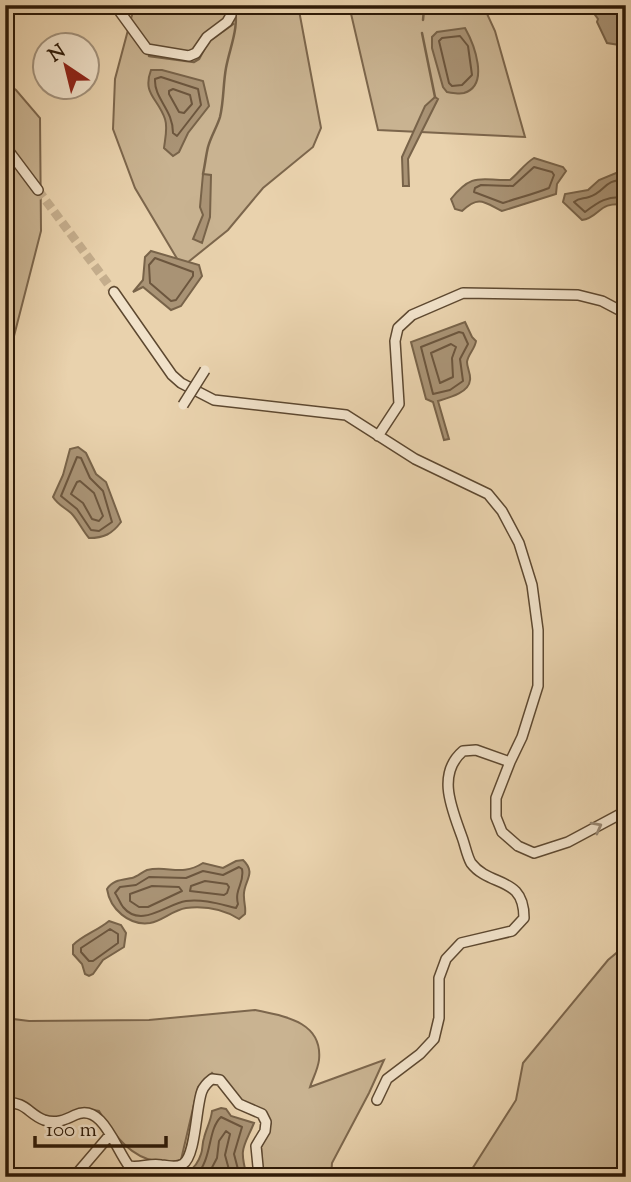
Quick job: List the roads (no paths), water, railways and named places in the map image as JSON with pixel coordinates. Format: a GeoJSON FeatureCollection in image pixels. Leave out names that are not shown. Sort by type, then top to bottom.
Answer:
{"type":"FeatureCollection","features":[{"type":"Feature","properties":{"kind":"street"},"geometry":{"type":"LineString","coordinates":[[115,5],[147,49],[190,56],[206,37],[227,22],[231,15],[230,5]]}},
{"type":"Feature","properties":{"kind":"street"},"geometry":{"type":"LineString","coordinates":[[5,146],[38,190]]}},
{"type":"Feature","properties":{"kind":"street"},"geometry":{"type":"LineString","coordinates":[[114,292],[172,375],[181,383],[214,400],[346,415],[415,459],[488,494],[502,511],[519,543],[533,585],[538,630],[538,686],[522,737],[496,798],[496,817],[502,832],[517,846],[534,853],[568,842],[626,811]]}},
{"type":"Feature","properties":{"kind":"street"},"geometry":{"type":"LineString","coordinates":[[378,436],[399,404],[395,341],[398,328],[412,315],[463,293],[578,295],[602,301],[621,311],[626,318]]}},
{"type":"Feature","properties":{"kind":"street"},"geometry":{"type":"LineString","coordinates":[[183,405],[205,370]]}},
{"type":"Feature","properties":{"kind":"street"},"geometry":{"type":"LineString","coordinates":[[377,1100],[387,1079],[420,1054],[434,1039],[439,1018],[439,978],[446,959],[461,943],[512,930],[524,918],[520,895],[508,884],[481,871],[471,862],[450,802],[447,781],[450,767],[463,751],[476,750],[510,762]]}},
{"type":"Feature","properties":{"kind":"street"},"geometry":{"type":"LineString","coordinates":[[5,1104],[22,1104],[42,1119],[55,1122],[87,1111],[94,1113],[102,1121],[129,1166],[138,1168],[160,1164],[175,1167],[188,1159],[197,1124],[200,1093],[212,1079],[220,1080],[239,1104],[262,1114],[266,1122],[265,1131],[256,1146],[259,1177]]}},
{"type":"Feature","properties":{"kind":"street"},"geometry":{"type":"LineString","coordinates":[[74,1177],[110,1136]]}},
{"type":"Feature","properties":{"kind":"water"},"geometry":{"type":"Polygon","coordinates":[[[593,5],[626,5],[626,46],[607,43],[598,19],[590,8],[593,5]]]}},
{"type":"Feature","properties":{"kind":"water"},"geometry":{"type":"Polygon","coordinates":[[[465,28],[478,64],[476,82],[472,89],[464,93],[447,92],[443,87],[432,48],[432,37],[437,32],[465,28]]]}},
{"type":"Feature","properties":{"kind":"water"},"geometry":{"type":"Polygon","coordinates":[[[151,70],[162,70],[203,81],[209,106],[188,133],[179,152],[173,156],[164,148],[166,122],[148,85],[151,70]]]}},
{"type":"Feature","properties":{"kind":"water"},"geometry":{"type":"Polygon","coordinates":[[[435,97],[438,99],[408,159],[409,186],[403,186],[402,157],[425,106],[435,97]]]}},
{"type":"Feature","properties":{"kind":"water"},"geometry":{"type":"Polygon","coordinates":[[[534,158],[563,167],[566,171],[557,184],[556,194],[502,211],[482,202],[473,203],[462,211],[455,209],[451,199],[466,184],[478,179],[510,180],[534,158]]]}},
{"type":"Feature","properties":{"kind":"water"},"geometry":{"type":"Polygon","coordinates":[[[616,173],[626,174],[626,205],[610,205],[582,220],[563,202],[565,194],[588,190],[599,180],[616,173]]]}},
{"type":"Feature","properties":{"kind":"water"},"geometry":{"type":"Polygon","coordinates":[[[203,174],[211,175],[210,217],[202,243],[193,239],[203,215],[200,207],[203,174]]]}},
{"type":"Feature","properties":{"kind":"water"},"geometry":{"type":"Polygon","coordinates":[[[151,251],[199,265],[202,276],[181,306],[171,310],[143,287],[133,292],[143,280],[145,257],[151,251]]]}},
{"type":"Feature","properties":{"kind":"water"},"geometry":{"type":"Polygon","coordinates":[[[465,322],[476,341],[467,362],[470,380],[462,392],[438,401],[449,439],[444,440],[433,402],[426,399],[411,342],[465,322]]]}},
{"type":"Feature","properties":{"kind":"water"},"geometry":{"type":"Polygon","coordinates":[[[78,447],[86,453],[96,474],[106,482],[121,522],[103,536],[89,538],[71,513],[53,497],[70,449],[78,447]]]}},
{"type":"Feature","properties":{"kind":"water"},"geometry":{"type":"Polygon","coordinates":[[[243,860],[249,874],[244,892],[245,914],[239,919],[220,911],[193,907],[181,909],[150,923],[135,922],[116,909],[107,889],[115,882],[147,870],[181,870],[203,863],[223,868],[243,860]]]}},
{"type":"Feature","properties":{"kind":"water"},"geometry":{"type":"Polygon","coordinates":[[[109,921],[121,925],[126,933],[124,947],[103,960],[89,976],[73,954],[73,945],[109,921]]]}},
{"type":"Feature","properties":{"kind":"water"},"geometry":{"type":"Polygon","coordinates":[[[226,1109],[231,1116],[254,1123],[243,1148],[247,1177],[165,1177],[166,1174],[183,1174],[196,1165],[212,1111],[226,1109]]]}},
{"type":"Feature","properties":{"kind":"waterway"},"geometry":{"type":"LineString","coordinates":[[203,174],[208,147],[221,111],[226,68],[235,29],[234,5]]}},
{"type":"Feature","properties":{"kind":"waterway"},"geometry":{"type":"LineString","coordinates":[[421,5],[424,9],[423,20]]}},
{"type":"Feature","properties":{"kind":"waterway"},"geometry":{"type":"LineString","coordinates":[[149,56],[194,62],[199,59],[208,42],[233,24]]}},
{"type":"Feature","properties":{"kind":"waterway"},"geometry":{"type":"LineString","coordinates":[[422,33],[435,97]]}},
{"type":"Feature","properties":{"kind":"tunnel"},"geometry":{"type":"LineString","coordinates":[[38,190],[114,292]]}}]}
